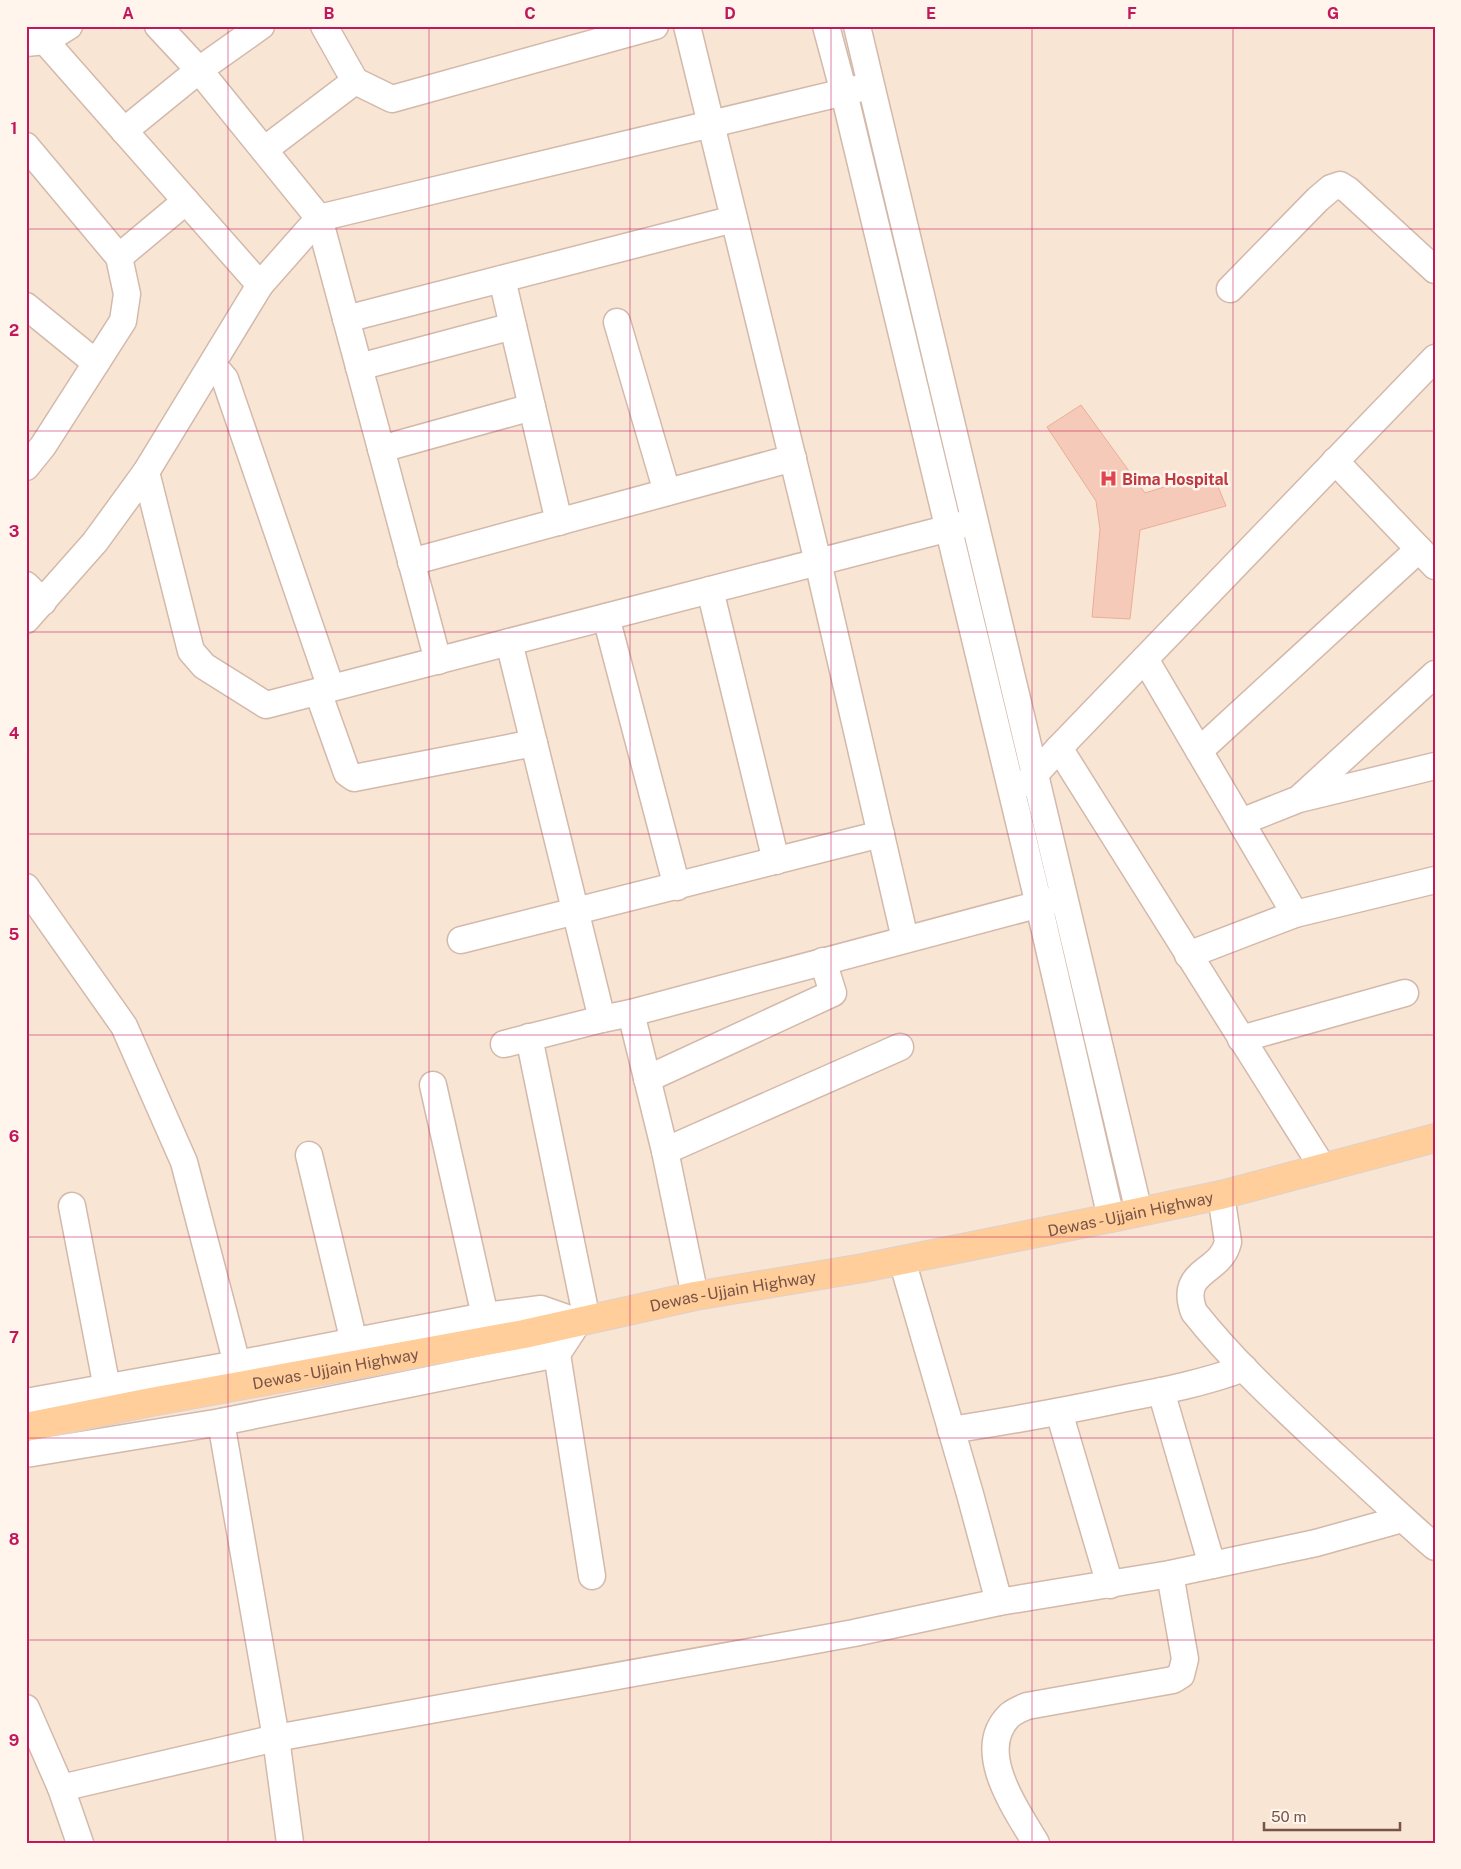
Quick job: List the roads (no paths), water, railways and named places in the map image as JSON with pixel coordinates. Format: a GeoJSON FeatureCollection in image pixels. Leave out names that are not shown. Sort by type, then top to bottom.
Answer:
{"type":"FeatureCollection","features":[{"type":"Feature","properties":{"kind":"main road","name":"Dewas - Ujjain Highway"},"geometry":{"type":"LineString","coordinates":[[26,1427],[151,1402],[524,1334],[695,1296],[863,1268],[1111,1218],[1221,1195],[1435,1138]]}},
{"type":"Feature","properties":{"kind":"street"},"geometry":{"type":"LineString","coordinates":[[68,26],[37,37],[124,131],[260,284]]}},
{"type":"Feature","properties":{"kind":"street"},"geometry":{"type":"LineString","coordinates":[[158,26],[199,70],[319,218],[438,660]]}},
{"type":"Feature","properties":{"kind":"street"},"geometry":{"type":"LineString","coordinates":[[124,131],[199,70],[262,26]]}},
{"type":"Feature","properties":{"kind":"street"},"geometry":{"type":"LineString","coordinates":[[324,26],[355,81],[392,99],[655,26]]}},
{"type":"Feature","properties":{"kind":"street"},"geometry":{"type":"LineString","coordinates":[[686,26],[818,562],[905,939]]}},
{"type":"Feature","properties":{"kind":"street"},"geometry":{"type":"LineString","coordinates":[[826,26],[844,93],[1014,799],[1111,1218]]}},
{"type":"Feature","properties":{"kind":"street"},"geometry":{"type":"LineString","coordinates":[[857,26],[1139,1212]]}},
{"type":"Feature","properties":{"kind":"street"},"geometry":{"type":"LineString","coordinates":[[264,150],[355,81]]}},
{"type":"Feature","properties":{"kind":"street"},"geometry":{"type":"LineString","coordinates":[[32,602],[95,542],[146,472],[260,284],[319,218],[871,85]]}},
{"type":"Feature","properties":{"kind":"street"},"geometry":{"type":"LineString","coordinates":[[26,146],[119,257],[126,294],[123,321],[43,446],[26,466]]}},
{"type":"Feature","properties":{"kind":"street"},"geometry":{"type":"LineString","coordinates":[[1230,289],[1318,199],[1331,188],[1340,185],[1348,190],[1435,270]]}},
{"type":"Feature","properties":{"kind":"street"},"geometry":{"type":"LineString","coordinates":[[119,257],[186,201]]}},
{"type":"Feature","properties":{"kind":"street"},"geometry":{"type":"LineString","coordinates":[[346,319],[734,218]]}},
{"type":"Feature","properties":{"kind":"street"},"geometry":{"type":"LineString","coordinates":[[502,279],[559,522]]}},
{"type":"Feature","properties":{"kind":"street"},"geometry":{"type":"LineString","coordinates":[[26,306],[96,363]]}},
{"type":"Feature","properties":{"kind":"street"},"geometry":{"type":"LineString","coordinates":[[617,322],[667,492]]}},
{"type":"Feature","properties":{"kind":"street"},"geometry":{"type":"LineString","coordinates":[[359,367],[513,326]]}},
{"type":"Feature","properties":{"kind":"street"},"geometry":{"type":"LineString","coordinates":[[1014,799],[1059,748],[1435,358]]}},
{"type":"Feature","properties":{"kind":"street"},"geometry":{"type":"LineString","coordinates":[[213,364],[225,379],[324,690],[347,773],[354,778],[534,743]]}},
{"type":"Feature","properties":{"kind":"street"},"geometry":{"type":"LineString","coordinates":[[381,448],[532,407]]}},
{"type":"Feature","properties":{"kind":"street"},"geometry":{"type":"LineString","coordinates":[[411,562],[792,458]]}},
{"type":"Feature","properties":{"kind":"street"},"geometry":{"type":"LineString","coordinates":[[1199,751],[1427,558],[1335,461]]}},
{"type":"Feature","properties":{"kind":"street"},"geometry":{"type":"LineString","coordinates":[[146,472],[191,651],[204,666],[266,705],[975,521]]}},
{"type":"Feature","properties":{"kind":"street"},"geometry":{"type":"LineString","coordinates":[[710,590],[776,861]]}},
{"type":"Feature","properties":{"kind":"street"},"geometry":{"type":"LineString","coordinates":[[606,617],[677,886]]}},
{"type":"Feature","properties":{"kind":"street"},"geometry":{"type":"LineString","coordinates":[[509,642],[602,1019]]}},
{"type":"Feature","properties":{"kind":"street"},"geometry":{"type":"LineString","coordinates":[[1145,659],[1295,914]]}},
{"type":"Feature","properties":{"kind":"street"},"geometry":{"type":"LineString","coordinates":[[1299,799],[1435,674]]}},
{"type":"Feature","properties":{"kind":"street"},"geometry":{"type":"LineString","coordinates":[[1059,748],[1323,1168]]}},
{"type":"Feature","properties":{"kind":"street"},"geometry":{"type":"LineString","coordinates":[[1241,822],[1299,799],[1435,766]]}},
{"type":"Feature","properties":{"kind":"street"},"geometry":{"type":"LineString","coordinates":[[462,940],[881,834]]}},
{"type":"Feature","properties":{"kind":"street"},"geometry":{"type":"LineString","coordinates":[[1188,956],[1295,914],[1435,880]]}},
{"type":"Feature","properties":{"kind":"street"},"geometry":{"type":"LineString","coordinates":[[26,887],[124,1026],[184,1162],[238,1364]]}},
{"type":"Feature","properties":{"kind":"street"},"geometry":{"type":"LineString","coordinates":[[582,1321],[517,1041],[631,1013],[1065,898]]}},
{"type":"Feature","properties":{"kind":"street"},"geometry":{"type":"LineString","coordinates":[[647,1079],[833,993],[823,961]]}},
{"type":"Feature","properties":{"kind":"street"},"geometry":{"type":"LineString","coordinates":[[1241,1039],[1405,993]]}},
{"type":"Feature","properties":{"kind":"street"},"geometry":{"type":"LineString","coordinates":[[631,1013],[665,1151],[695,1296]]}},
{"type":"Feature","properties":{"kind":"street"},"geometry":{"type":"LineString","coordinates":[[665,1151],[900,1047]]}},
{"type":"Feature","properties":{"kind":"street"},"geometry":{"type":"LineString","coordinates":[[433,1085],[485,1316]]}},
{"type":"Feature","properties":{"kind":"street"},"geometry":{"type":"LineString","coordinates":[[309,1155],[354,1342]]}},
{"type":"Feature","properties":{"kind":"street"},"geometry":{"type":"LineString","coordinates":[[1221,1195],[1228,1242],[1226,1250],[1194,1281],[1190,1292],[1190,1300],[1194,1312],[1244,1368],[1286,1410],[1402,1519],[1435,1547]]}},
{"type":"Feature","properties":{"kind":"street"},"geometry":{"type":"LineString","coordinates":[[72,1206],[107,1388]]}},
{"type":"Feature","properties":{"kind":"street"},"geometry":{"type":"LineString","coordinates":[[902,1260],[999,1602]]}},
{"type":"Feature","properties":{"kind":"street"},"geometry":{"type":"LineString","coordinates":[[26,1402],[238,1364],[485,1316],[541,1309],[582,1321]]}},
{"type":"Feature","properties":{"kind":"street"},"geometry":{"type":"LineString","coordinates":[[26,1454],[220,1422],[557,1354],[582,1321]]}},
{"type":"Feature","properties":{"kind":"street"},"geometry":{"type":"LineString","coordinates":[[557,1354],[592,1576]]}},
{"type":"Feature","properties":{"kind":"street"},"geometry":{"type":"LineString","coordinates":[[951,1430],[1059,1412],[1161,1391],[1220,1377],[1244,1368]]}},
{"type":"Feature","properties":{"kind":"street"},"geometry":{"type":"LineString","coordinates":[[1161,1391],[1212,1565]]}},
{"type":"Feature","properties":{"kind":"street"},"geometry":{"type":"LineString","coordinates":[[1059,1412],[1110,1585]]}},
{"type":"Feature","properties":{"kind":"street"},"geometry":{"type":"LineString","coordinates":[[220,1422],[276,1738],[290,1843]]}},
{"type":"Feature","properties":{"kind":"street"},"geometry":{"type":"LineString","coordinates":[[61,1788],[276,1738],[854,1633],[999,1602],[1170,1574],[1316,1543],[1402,1519]]}},
{"type":"Feature","properties":{"kind":"street"},"geometry":{"type":"LineString","coordinates":[[1036,1843],[1000,1778],[996,1756],[997,1735],[1012,1713],[1027,1706],[1173,1680],[1181,1675],[1185,1659],[1170,1574]]}},
{"type":"Feature","properties":{"kind":"street"},"geometry":{"type":"LineString","coordinates":[[26,1708],[61,1788],[80,1843]]}},
{"type":"Feature","properties":{"kind":"place","name":"Bima Hospital"},"geometry":{"type":"Point","coordinates":[1108,479]}}]}
